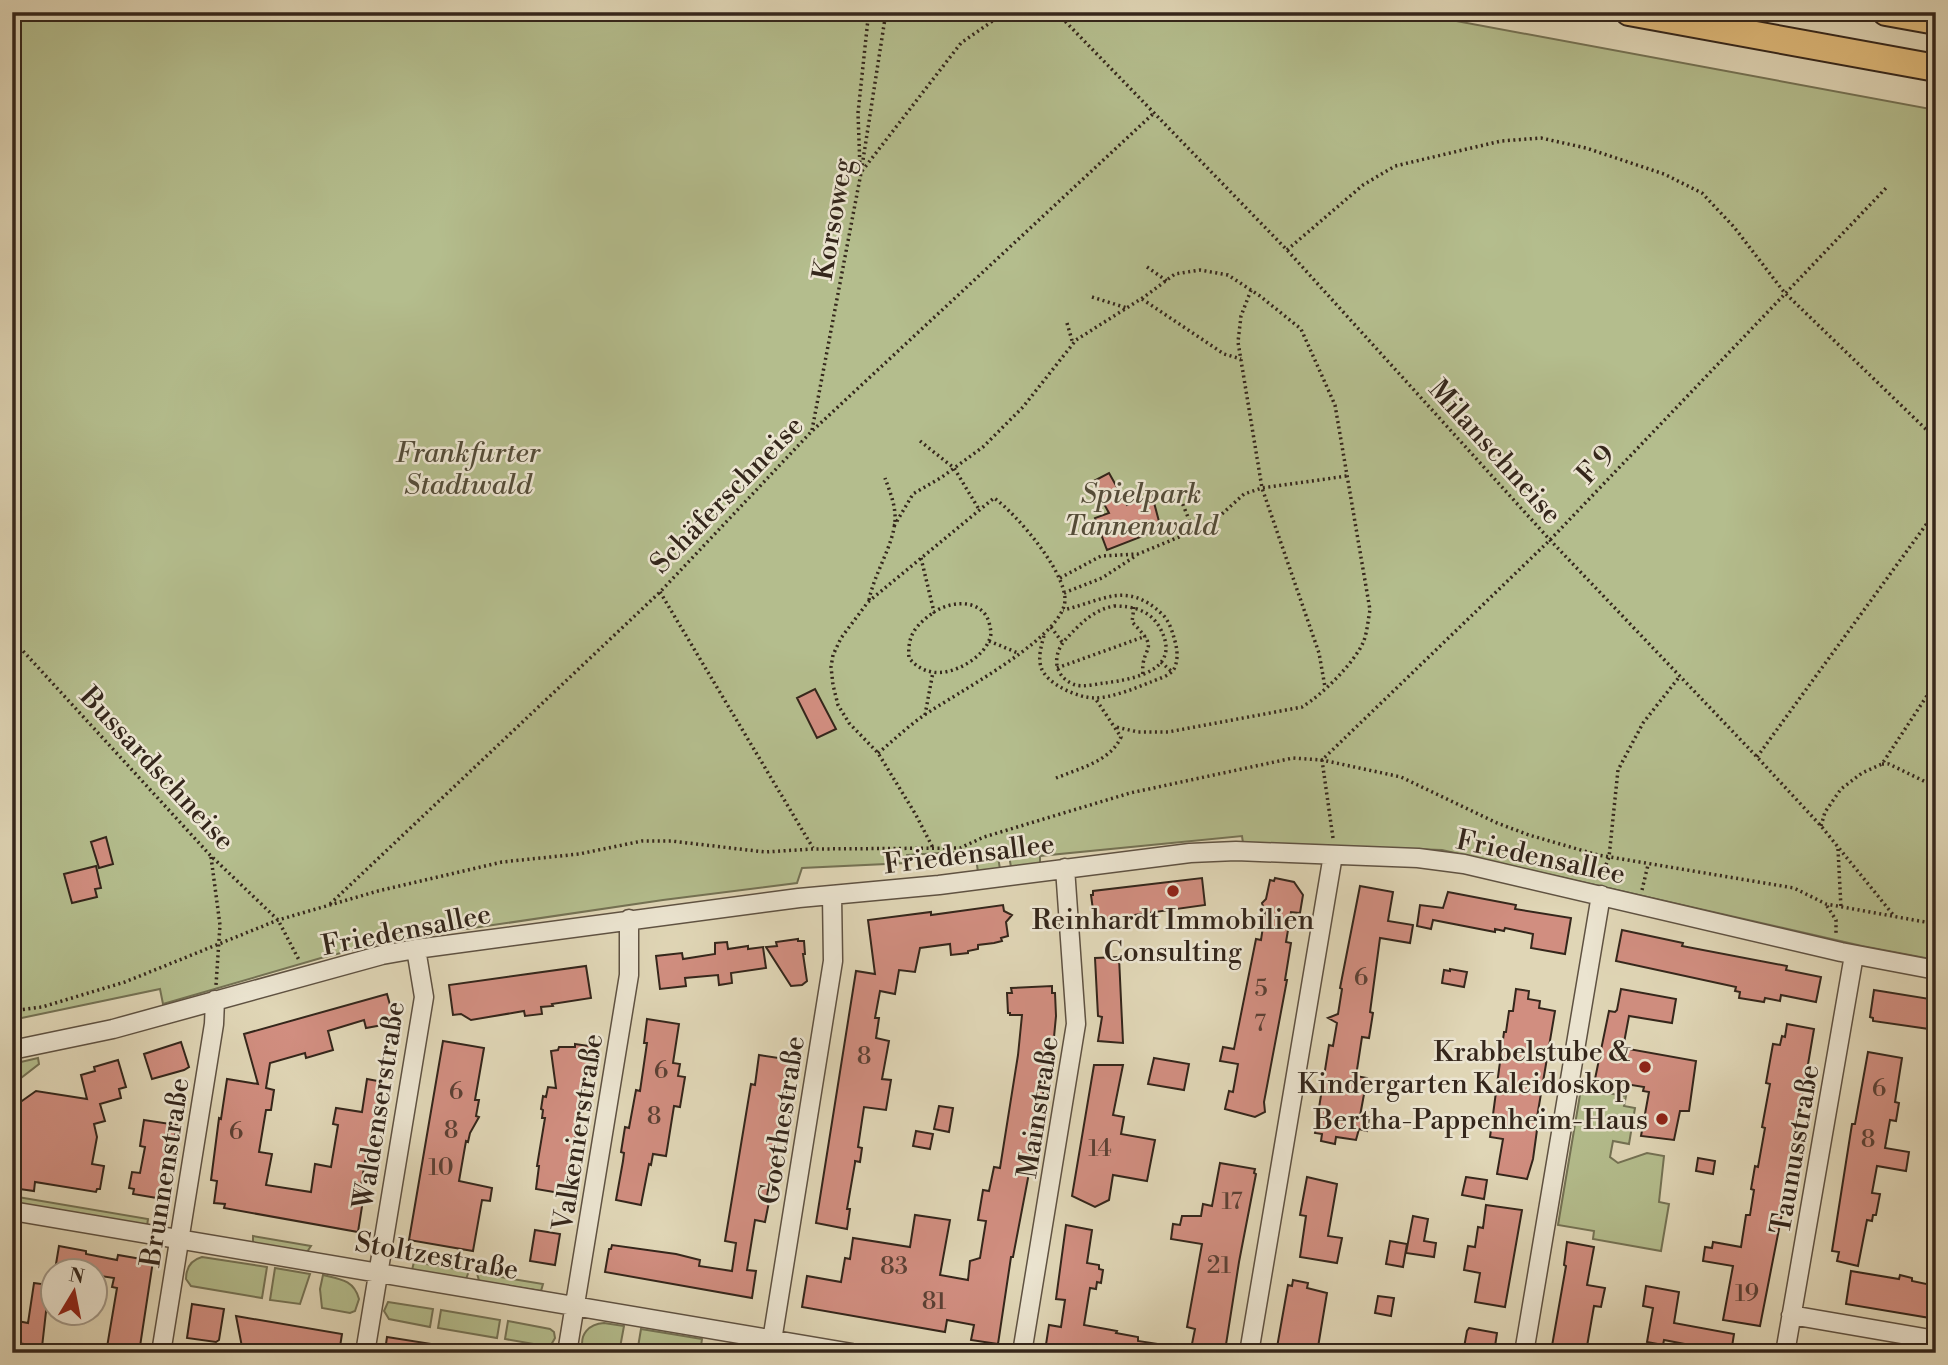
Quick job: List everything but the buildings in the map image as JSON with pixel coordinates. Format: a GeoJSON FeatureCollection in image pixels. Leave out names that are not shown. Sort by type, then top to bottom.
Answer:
{"type":"FeatureCollection","features":[{"type":"Feature","properties":{"kind":"highway"},"geometry":{"type":"LineString","coordinates":[[1629,12],[1936,68]]}},
{"type":"Feature","properties":{"kind":"highway"},"geometry":{"type":"LineString","coordinates":[[1886,12],[1936,21]]}},
{"type":"Feature","properties":{"kind":"street","name":"Friedensallee"},"geometry":{"type":"LineString","coordinates":[[12,1050],[113,1029],[382,955],[416,949],[629,919],[1212,852],[1440,860],[1848,953],[1936,970]]}},
{"type":"Feature","properties":{"kind":"street"},"geometry":{"type":"LineString","coordinates":[[1248,1353],[1333,855]]}},
{"type":"Feature","properties":{"kind":"street","name":"Mainstraße"},"geometry":{"type":"LineString","coordinates":[[1023,1353],[1076,1024],[1065,868]]}},
{"type":"Feature","properties":{"kind":"street","name":"Goethestraße"},"geometry":{"type":"LineString","coordinates":[[771,1346],[833,961],[832,895]]}},
{"type":"Feature","properties":{"kind":"street"},"geometry":{"type":"LineString","coordinates":[[1524,1353],[1601,895]]}},
{"type":"Feature","properties":{"kind":"street","name":"Valkenierstraße"},"geometry":{"type":"LineString","coordinates":[[567,1353],[629,975],[629,919]]}},
{"type":"Feature","properties":{"kind":"street","name":"Waldenserstraße"},"geometry":{"type":"LineString","coordinates":[[365,1353],[424,997],[416,949]]}},
{"type":"Feature","properties":{"kind":"street","name":"Taunusstraße"},"geometry":{"type":"LineString","coordinates":[[1785,1353],[1848,953]]}},
{"type":"Feature","properties":{"kind":"street","name":"Brunnenstraße"},"geometry":{"type":"LineString","coordinates":[[161,1353],[214,1024],[215,1000]]}},
{"type":"Feature","properties":{"kind":"street","name":"Stoltzestraße"},"geometry":{"type":"LineString","coordinates":[[12,1211],[575,1306],[771,1346],[852,1353]]}},
{"type":"Feature","properties":{"kind":"street"},"geometry":{"type":"LineString","coordinates":[[1791,1315],[1936,1340]]}},
{"type":"Feature","properties":{"kind":"path"},"geometry":{"type":"LineString","coordinates":[[861,173],[858,113],[868,19],[865,12]]}},
{"type":"Feature","properties":{"kind":"path","name":"Korsoweg"},"geometry":{"type":"LineString","coordinates":[[811,432],[861,173],[886,12]]}},
{"type":"Feature","properties":{"kind":"path"},"geometry":{"type":"LineString","coordinates":[[861,173],[961,43],[994,20],[1015,12]]}},
{"type":"Feature","properties":{"kind":"path","name":"Milanschneise"},"geometry":{"type":"LineString","coordinates":[[1052,12],[1060,16],[1155,112],[1287,250],[1550,540],[1821,826],[1896,919]]}},
{"type":"Feature","properties":{"kind":"path","name":"Schäferschneise"},"geometry":{"type":"LineString","coordinates":[[328,905],[660,592],[811,432],[1155,112]]}},
{"type":"Feature","properties":{"kind":"path"},"geometry":{"type":"LineString","coordinates":[[1287,250],[1363,185],[1395,166],[1501,141],[1541,138],[1586,148],[1664,174],[1702,193],[1734,227],[1784,292],[1936,439]]}},
{"type":"Feature","properties":{"kind":"path","name":"F 9"},"geometry":{"type":"LineString","coordinates":[[1322,760],[1550,540],[1886,187]]}},
{"type":"Feature","properties":{"kind":"path"},"geometry":{"type":"LineString","coordinates":[[1147,267],[1167,281]]}},
{"type":"Feature","properties":{"kind":"path"},"geometry":{"type":"LineString","coordinates":[[868,602],[872,582],[894,526],[913,494],[983,447],[1023,407],[1073,344],[1175,274],[1200,270],[1228,275],[1301,329],[1335,405],[1370,610],[1363,643],[1344,669],[1312,701],[1302,707],[1181,730],[1138,732],[1116,727]]}},
{"type":"Feature","properties":{"kind":"path"},"geometry":{"type":"LineString","coordinates":[[1251,290],[1241,316],[1238,342],[1262,488],[1319,653],[1325,688]]}},
{"type":"Feature","properties":{"kind":"path"},"geometry":{"type":"LineString","coordinates":[[1092,297],[1127,308]]}},
{"type":"Feature","properties":{"kind":"path"},"geometry":{"type":"LineString","coordinates":[[1142,299],[1224,354],[1241,359]]}},
{"type":"Feature","properties":{"kind":"path"},"geometry":{"type":"LineString","coordinates":[[1067,323],[1073,344]]}},
{"type":"Feature","properties":{"kind":"path"},"geometry":{"type":"LineString","coordinates":[[920,441],[954,468],[980,511]]}},
{"type":"Feature","properties":{"kind":"path"},"geometry":{"type":"LineString","coordinates":[[1064,593],[1102,578],[1138,554],[1212,523],[1244,494],[1262,488],[1347,476]]}},
{"type":"Feature","properties":{"kind":"path"},"geometry":{"type":"LineString","coordinates":[[885,478],[894,508],[894,526]]}},
{"type":"Feature","properties":{"kind":"path"},"geometry":{"type":"LineString","coordinates":[[1179,495],[1190,522],[1184,536]]}},
{"type":"Feature","properties":{"kind":"path"},"geometry":{"type":"LineString","coordinates":[[878,753],[925,715],[1044,634],[1063,610],[1066,600],[1064,593],[1047,558],[1007,507],[994,498],[868,602],[841,638],[831,667],[838,705],[849,723],[878,753],[916,815],[933,849]]}},
{"type":"Feature","properties":{"kind":"path"},"geometry":{"type":"LineString","coordinates":[[1757,757],[1936,511]]}},
{"type":"Feature","properties":{"kind":"path"},"geometry":{"type":"LineString","coordinates":[[1059,578],[1101,556],[1138,554]]}},
{"type":"Feature","properties":{"kind":"path"},"geometry":{"type":"LineString","coordinates":[[921,558],[934,612]]}},
{"type":"Feature","properties":{"kind":"path"},"geometry":{"type":"LineString","coordinates":[[660,592],[813,849]]}},
{"type":"Feature","properties":{"kind":"path"},"geometry":{"type":"LineString","coordinates":[[1044,634],[1040,665],[1044,674],[1067,690],[1081,695],[1095,698],[1134,689],[1166,676],[1174,669],[1178,651],[1173,633],[1165,616],[1147,601],[1130,596],[1110,595],[1063,610]]}},
{"type":"Feature","properties":{"kind":"path"},"geometry":{"type":"LineString","coordinates":[[1140,599],[1132,622],[1149,642],[1149,651],[1142,667],[1143,675]]}},
{"type":"Feature","properties":{"kind":"path"},"geometry":{"type":"LineString","coordinates":[[961,603],[976,607],[984,612],[988,620],[991,635],[989,641],[968,663],[955,668],[933,672],[917,666],[909,658],[910,636],[934,612],[944,605],[961,603]]}},
{"type":"Feature","properties":{"kind":"path"},"geometry":{"type":"LineString","coordinates":[[1083,605],[1089,616]]}},
{"type":"Feature","properties":{"kind":"path"},"geometry":{"type":"LineString","coordinates":[[1104,608],[1135,608],[1151,617],[1162,630],[1166,649],[1161,662],[1143,675],[1121,681],[1082,685],[1073,684],[1066,679],[1057,668],[1056,657],[1062,643],[1089,616],[1104,608]]}},
{"type":"Feature","properties":{"kind":"path"},"geometry":{"type":"LineString","coordinates":[[1051,627],[1062,643]]}},
{"type":"Feature","properties":{"kind":"path"},"geometry":{"type":"LineString","coordinates":[[1057,668],[1146,636]]}},
{"type":"Feature","properties":{"kind":"path","name":"Bussardschneise"},"geometry":{"type":"LineString","coordinates":[[12,639],[211,855],[278,920],[301,964]]}},
{"type":"Feature","properties":{"kind":"path"},"geometry":{"type":"LineString","coordinates":[[989,641],[1018,653]]}},
{"type":"Feature","properties":{"kind":"path"},"geometry":{"type":"LineString","coordinates":[[1161,662],[1171,671]]}},
{"type":"Feature","properties":{"kind":"path"},"geometry":{"type":"LineString","coordinates":[[925,715],[933,672]]}},
{"type":"Feature","properties":{"kind":"path"},"geometry":{"type":"LineString","coordinates":[[1601,895],[1599,885],[1609,857],[1618,770],[1643,723],[1680,676]]}},
{"type":"Feature","properties":{"kind":"path"},"geometry":{"type":"LineString","coordinates":[[1882,764],[1936,682]]}},
{"type":"Feature","properties":{"kind":"path"},"geometry":{"type":"LineString","coordinates":[[1081,695],[1082,685]]}},
{"type":"Feature","properties":{"kind":"path"},"geometry":{"type":"LineString","coordinates":[[1056,778],[1086,766],[1112,751],[1121,737],[1095,698]]}},
{"type":"Feature","properties":{"kind":"path"},"geometry":{"type":"LineString","coordinates":[[12,1011],[41,1007],[125,982],[278,920],[378,891],[502,862],[579,854],[642,841],[670,841],[765,852],[960,848],[984,837],[1130,793],[1293,758],[1322,760],[1401,778],[1518,831],[1609,857],[1794,888],[1826,904],[1841,908],[1936,924]]}},
{"type":"Feature","properties":{"kind":"path"},"geometry":{"type":"LineString","coordinates":[[1322,760],[1333,855]]}},
{"type":"Feature","properties":{"kind":"path"},"geometry":{"type":"LineString","coordinates":[[1821,826],[1825,812],[1841,789],[1862,773],[1882,764],[1889,764],[1936,787]]}},
{"type":"Feature","properties":{"kind":"path"},"geometry":{"type":"LineString","coordinates":[[1837,847],[1841,908]]}},
{"type":"Feature","properties":{"kind":"path"},"geometry":{"type":"LineString","coordinates":[[211,855],[220,944],[215,1000]]}},
{"type":"Feature","properties":{"kind":"path"},"geometry":{"type":"LineString","coordinates":[[1641,895],[1648,865]]}},
{"type":"Feature","properties":{"kind":"path"},"geometry":{"type":"LineString","coordinates":[[1826,904],[1836,920],[1836,937],[1848,953]]}},
{"type":"Feature","properties":{"kind":"green space","name":"Frankfurter Stadtwald"},"geometry":{"type":"Polygon","coordinates":[[[12,12],[1408,12],[1936,110],[1936,960],[1862,946],[1442,850],[1243,843],[1242,836],[1040,856],[1040,863],[1011,867],[1008,850],[997,851],[1000,869],[978,872],[975,851],[907,855],[907,863],[802,868],[797,883],[392,940],[163,1004],[160,989],[12,1020],[12,12]]]}},
{"type":"Feature","properties":{"kind":"green space"},"geometry":{"type":"Polygon","coordinates":[[[38,1058],[39,1064],[12,1085],[12,1064],[38,1058]]]}},
{"type":"Feature","properties":{"kind":"green space"},"geometry":{"type":"Polygon","coordinates":[[[1581,1089],[1626,1096],[1624,1106],[1635,1108],[1629,1144],[1613,1141],[1610,1157],[1618,1163],[1647,1153],[1664,1156],[1659,1202],[1669,1204],[1661,1251],[1593,1239],[1594,1231],[1558,1225],[1581,1089]]]}},
{"type":"Feature","properties":{"kind":"green space"},"geometry":{"type":"Polygon","coordinates":[[[12,1196],[148,1219],[147,1226],[12,1203],[12,1196]]]}},
{"type":"Feature","properties":{"kind":"green space"},"geometry":{"type":"Polygon","coordinates":[[[253,1236],[311,1246],[307,1252],[253,1243],[253,1236]]]}},
{"type":"Feature","properties":{"kind":"green space"},"geometry":{"type":"Polygon","coordinates":[[[202,1257],[267,1267],[262,1298],[191,1286],[186,1279],[188,1268],[192,1262],[202,1257]]]}},
{"type":"Feature","properties":{"kind":"green space"},"geometry":{"type":"Polygon","coordinates":[[[414,1262],[469,1271],[466,1279],[412,1270],[414,1262]]]}},
{"type":"Feature","properties":{"kind":"green space"},"geometry":{"type":"Polygon","coordinates":[[[275,1268],[310,1274],[300,1304],[270,1300],[275,1268]]]}},
{"type":"Feature","properties":{"kind":"green space"},"geometry":{"type":"Polygon","coordinates":[[[477,1273],[543,1284],[541,1291],[479,1281],[477,1273]]]}},
{"type":"Feature","properties":{"kind":"green space"},"geometry":{"type":"Polygon","coordinates":[[[323,1275],[346,1281],[354,1288],[359,1299],[355,1311],[350,1313],[322,1308],[320,1289],[323,1275]]]}},
{"type":"Feature","properties":{"kind":"green space"},"geometry":{"type":"Polygon","coordinates":[[[388,1302],[433,1309],[430,1327],[389,1319],[384,1311],[388,1302]]]}},
{"type":"Feature","properties":{"kind":"green space"},"geometry":{"type":"Polygon","coordinates":[[[441,1310],[500,1320],[497,1338],[438,1328],[441,1310]]]}},
{"type":"Feature","properties":{"kind":"green space"},"geometry":{"type":"Polygon","coordinates":[[[508,1321],[550,1329],[555,1338],[551,1345],[545,1346],[505,1339],[508,1321]]]}},
{"type":"Feature","properties":{"kind":"green space"},"geometry":{"type":"Polygon","coordinates":[[[604,1323],[624,1326],[619,1353],[587,1353],[582,1344],[586,1331],[594,1325],[604,1323]]]}},
{"type":"Feature","properties":{"kind":"green space"},"geometry":{"type":"Polygon","coordinates":[[[641,1329],[702,1339],[700,1353],[637,1353],[641,1329]]]}},
{"type":"Feature","properties":{"kind":"place","name":"Reinhardt Immobilien Consulting"},"geometry":{"type":"Point","coordinates":[1173,891]}},
{"type":"Feature","properties":{"kind":"place","name":"Krabbelstube & Kindergarten Kaleidoskop"},"geometry":{"type":"Point","coordinates":[1645,1067]}},
{"type":"Feature","properties":{"kind":"place","name":"Bertha-Pappenheim-Haus"},"geometry":{"type":"Point","coordinates":[1662,1119]}},
{"type":"Feature","properties":{"kind":"park label","name":"Spielpark Tannenwald"},"geometry":{"type":"Point","coordinates":[1141,509]}}]}
